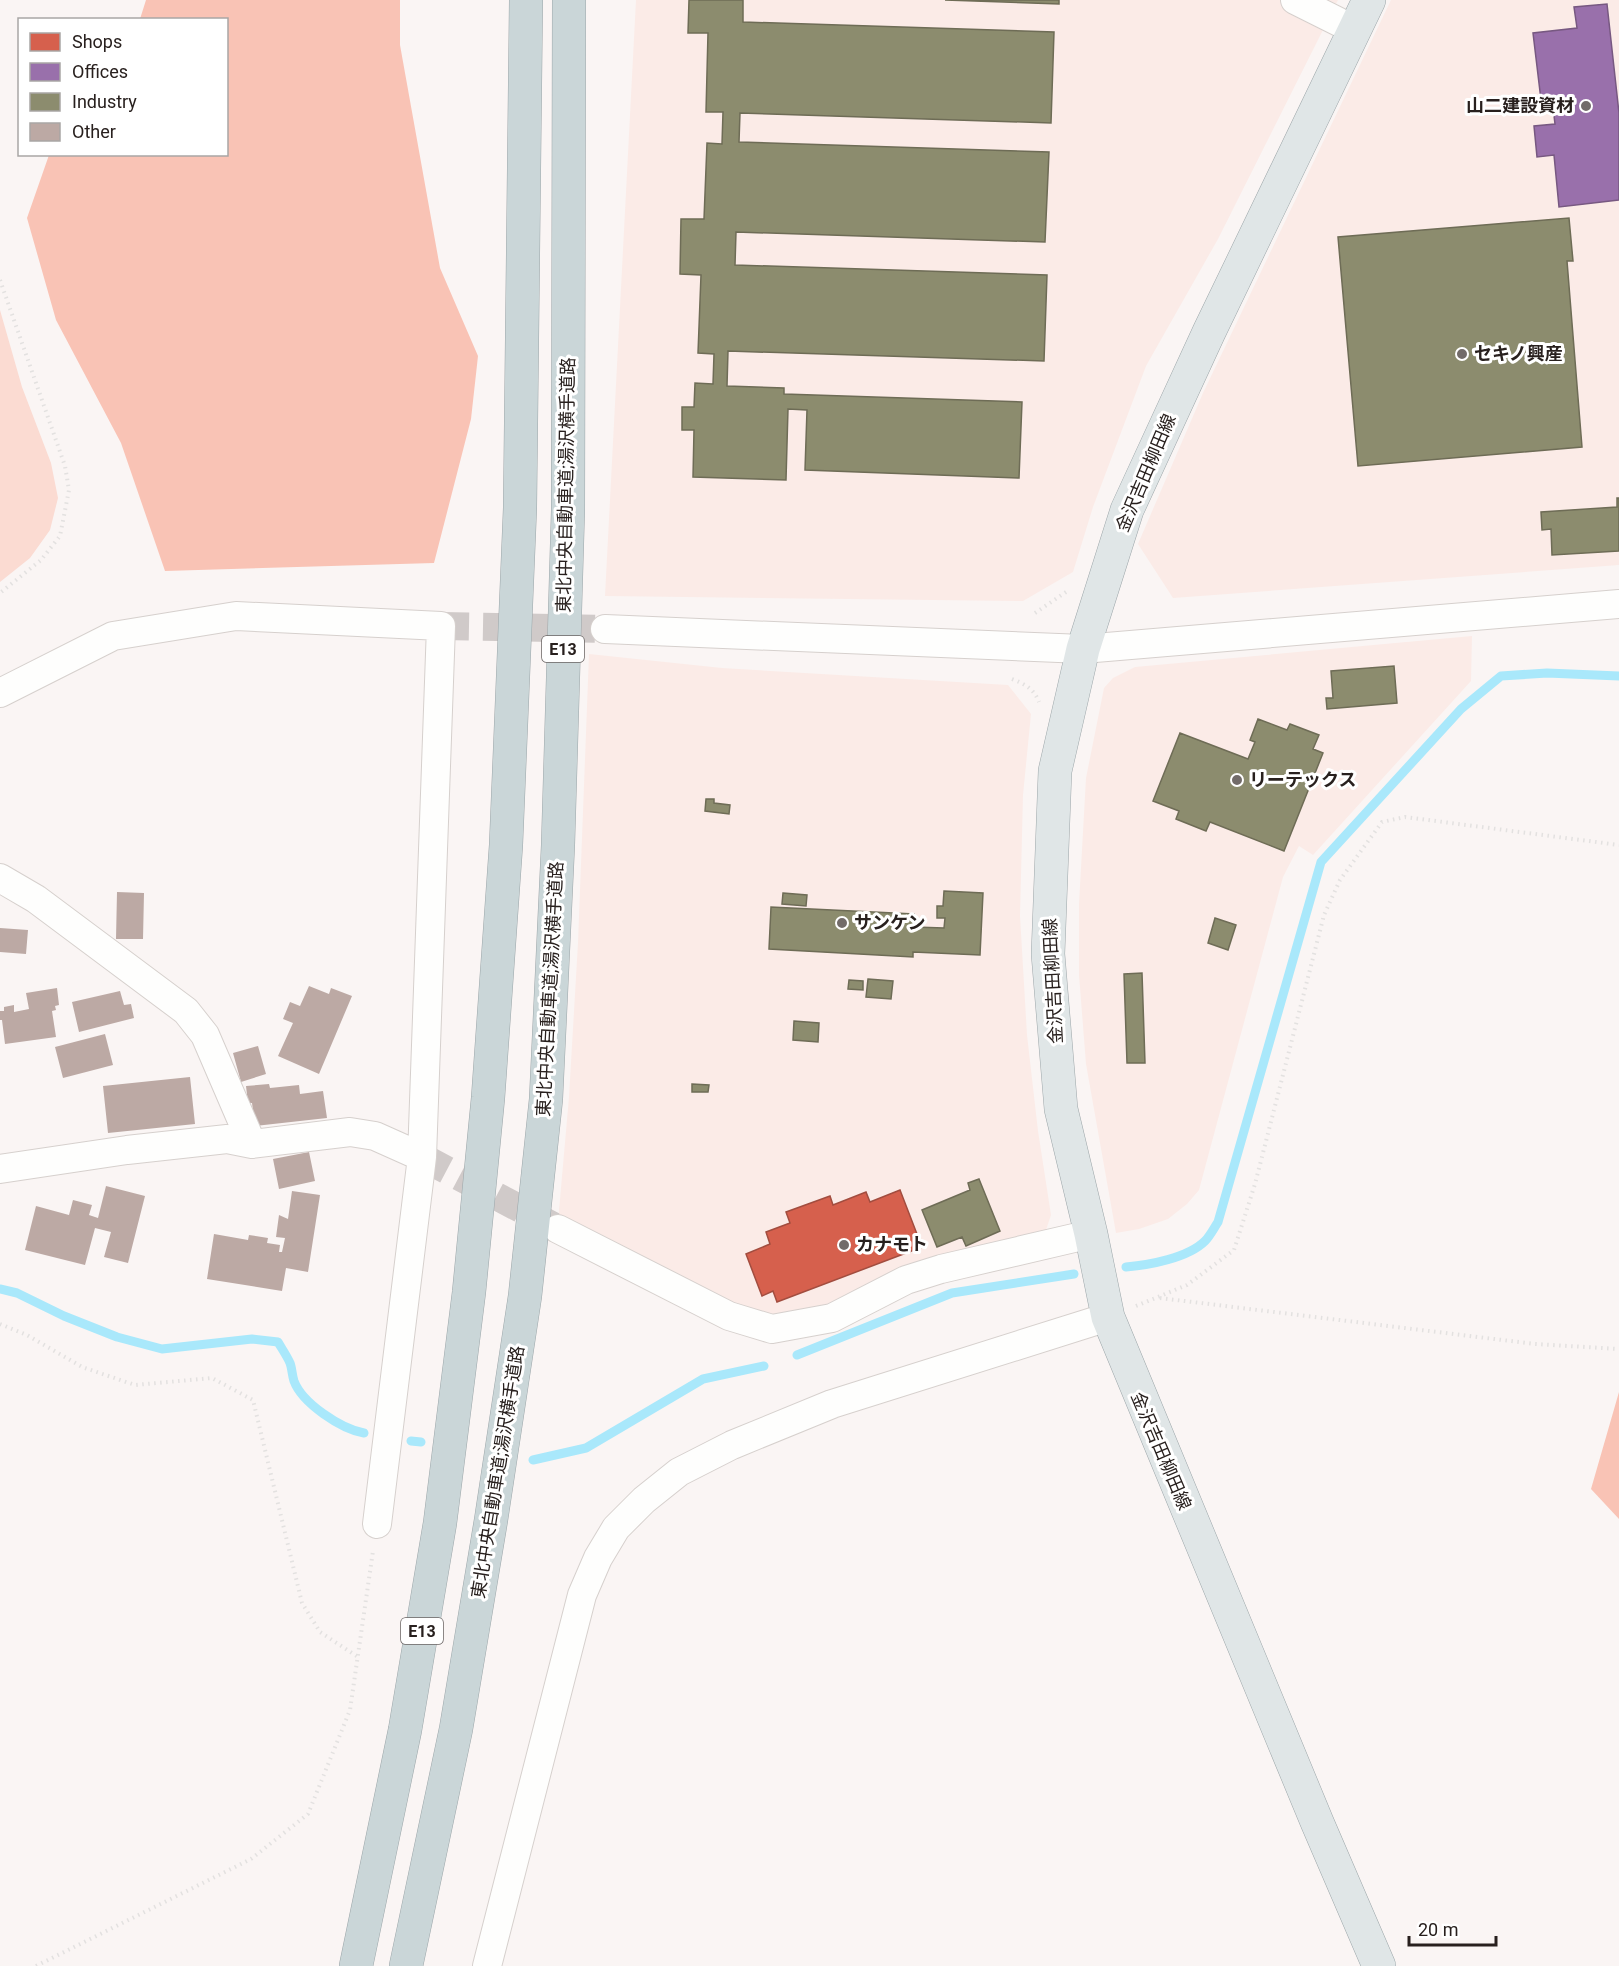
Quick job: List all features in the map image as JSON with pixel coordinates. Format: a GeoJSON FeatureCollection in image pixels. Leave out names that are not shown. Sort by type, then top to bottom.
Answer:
{"type":"FeatureCollection","features":[{"type":"Feature","properties":{"kind":"highway","name":"E13"},"geometry":{"type":"LineString","coordinates":[[356,1966],[405,1730],[440,1523],[469,1292],[488,1098],[506,844],[520,508],[526,0]]}},
{"type":"Feature","properties":{"kind":"highway","name":"東北中央自動車道;湯沢横手道路"},"geometry":{"type":"LineString","coordinates":[[406,1966],[456,1729],[491,1520],[525,1296],[546,1099],[558,833],[567,510],[569,0]]}},
{"type":"Feature","properties":{"kind":"main road","name":"金沢吉田柳田線"},"geometry":{"type":"LineString","coordinates":[[1369,0],[1209,332],[1127,510],[1083,649],[1055,771],[1048,954],[1061,1109],[1091,1234],[1107,1317],[1312,1812],[1379,1966]]}},
{"type":"Feature","properties":{"kind":"street"},"geometry":{"type":"LineString","coordinates":[[1295,0],[1355,30]]}},
{"type":"Feature","properties":{"kind":"street"},"geometry":{"type":"LineString","coordinates":[[605,629],[1083,649],[1619,604]]}},
{"type":"Feature","properties":{"kind":"street"},"geometry":{"type":"LineString","coordinates":[[0,693],[113,636],[236,616],[441,627],[422,1157],[377,1524]]}},
{"type":"Feature","properties":{"kind":"street"},"geometry":{"type":"LineString","coordinates":[[0,878],[36,899],[186,1011],[205,1035],[252,1144]]}},
{"type":"Feature","properties":{"kind":"street"},"geometry":{"type":"LineString","coordinates":[[0,1169],[127,1150],[227,1139],[252,1144],[350,1132],[375,1136],[422,1157]]}},
{"type":"Feature","properties":{"kind":"street"},"geometry":{"type":"LineString","coordinates":[[558,1229],[729,1316],[772,1329],[832,1318],[906,1280],[924,1274],[1091,1234]]}},
{"type":"Feature","properties":{"kind":"street"},"geometry":{"type":"LineString","coordinates":[[487,1966],[582,1595],[598,1558],[616,1528],[644,1500],[680,1472],[732,1445],[832,1404],[1107,1317]]}},
{"type":"Feature","properties":{"kind":"path"},"geometry":{"type":"LineString","coordinates":[[0,280],[65,466],[69,490],[60,536],[41,560],[0,593]]}},
{"type":"Feature","properties":{"kind":"path"},"geometry":{"type":"LineString","coordinates":[[1107,1317],[1187,1285],[1234,1250],[1255,1184],[1324,915],[1340,880],[1382,822],[1405,817],[1619,845]]}},
{"type":"Feature","properties":{"kind":"path"},"geometry":{"type":"LineString","coordinates":[[1159,1298],[1535,1344],[1619,1349]]}},
{"type":"Feature","properties":{"kind":"path"},"geometry":{"type":"LineString","coordinates":[[0,1324],[27,1335],[82,1367],[135,1385],[212,1378],[252,1400],[302,1603],[320,1632],[358,1657]]}},
{"type":"Feature","properties":{"kind":"path"},"geometry":{"type":"LineString","coordinates":[[36,1966],[251,1859],[308,1814],[350,1710],[377,1524]]}},
{"type":"Feature","properties":{"kind":"shaded area"},"geometry":{"type":"Polygon","coordinates":[[[146,0],[400,0],[400,45],[440,268],[478,356],[471,419],[434,563],[165,571],[121,443],[56,320],[27,218],[49,156],[228,156],[228,18],[140,18],[146,0]]]}},
{"type":"Feature","properties":{"kind":"shaded area"},"geometry":{"type":"Polygon","coordinates":[[[636,0],[1338,0],[1218,239],[1146,366],[1093,507],[1073,572],[1023,601],[605,596],[636,0]]]}},
{"type":"Feature","properties":{"kind":"shaded area"},"geometry":{"type":"Polygon","coordinates":[[[1391,0],[1619,0],[1619,565],[1173,598],[1138,544],[1203,393],[1391,0]]]}},
{"type":"Feature","properties":{"kind":"shaded area"},"geometry":{"type":"Polygon","coordinates":[[[0,310],[22,387],[51,463],[58,498],[50,530],[30,558],[0,582],[0,310]]]}},
{"type":"Feature","properties":{"kind":"shaded area"},"geometry":{"type":"Polygon","coordinates":[[[1472,636],[1471,681],[1313,855],[1299,846],[1283,877],[1199,1190],[1187,1204],[1168,1219],[1139,1229],[1116,1233],[1086,1064],[1079,975],[1079,904],[1086,778],[1104,688],[1113,678],[1135,667],[1472,636]]]}},
{"type":"Feature","properties":{"kind":"shaded area"},"geometry":{"type":"Polygon","coordinates":[[[589,654],[722,668],[1008,685],[1031,714],[1023,795],[1020,916],[1027,1035],[1051,1215],[1044,1236],[831,1309],[750,1316],[558,1222],[569,1097],[578,943],[589,654]]]}},
{"type":"Feature","properties":{"kind":"shaded area"},"geometry":{"type":"Polygon","coordinates":[[[1619,1392],[1619,1519],[1591,1489],[1619,1392]]]}},
{"type":"Feature","properties":{"kind":"building: Shops","name":"カナモト"},"geometry":{"type":"Polygon","coordinates":[[[900,1190],[922,1247],[777,1302],[773,1291],[762,1296],[746,1254],[770,1244],[766,1232],[790,1223],[786,1212],[830,1196],[833,1205],[866,1192],[870,1202],[900,1190]]]}},
{"type":"Feature","properties":{"kind":"building: Offices","name":"山二建設資材"},"geometry":{"type":"Polygon","coordinates":[[[1607,4],[1619,113],[1619,200],[1559,207],[1554,155],[1537,157],[1534,126],[1555,124],[1552,99],[1541,100],[1533,33],[1577,28],[1574,7],[1607,4]]]}},
{"type":"Feature","properties":{"kind":"building: Industry"},"geometry":{"type":"Polygon","coordinates":[[[689,0],[743,0],[743,22],[1054,32],[1051,123],[740,113],[739,142],[1049,152],[1045,242],[736,232],[735,265],[1047,275],[1044,361],[728,351],[727,386],[784,388],[784,394],[1022,402],[1019,478],[805,470],[807,410],[788,409],[786,480],[693,477],[694,430],[682,430],[682,407],[694,407],[695,383],[713,384],[714,354],[698,353],[701,275],[680,274],[681,219],[704,219],[707,143],[722,144],[723,112],[706,112],[708,33],[688,33],[689,0]]]}},
{"type":"Feature","properties":{"kind":"building: Industry"},"geometry":{"type":"Polygon","coordinates":[[[945,0],[1059,0],[1059,4],[945,0]]]}},
{"type":"Feature","properties":{"kind":"building: Industry","name":"セキノ興産"},"geometry":{"type":"Polygon","coordinates":[[[1569,218],[1573,261],[1567,261],[1582,447],[1358,466],[1338,237],[1569,218]]]}},
{"type":"Feature","properties":{"kind":"building: Industry"},"geometry":{"type":"Polygon","coordinates":[[[1617,498],[1619,498],[1619,551],[1552,555],[1551,529],[1542,530],[1541,512],[1617,507],[1617,498]]]}},
{"type":"Feature","properties":{"kind":"building: Industry"},"geometry":{"type":"Polygon","coordinates":[[[1394,666],[1397,703],[1327,709],[1326,698],[1333,698],[1331,671],[1394,666]]]}},
{"type":"Feature","properties":{"kind":"building: Industry","name":"リーテックス"},"geometry":{"type":"Polygon","coordinates":[[[1258,719],[1287,730],[1290,724],[1319,735],[1313,749],[1323,753],[1284,851],[1210,822],[1206,831],[1176,819],[1179,811],[1153,801],[1180,733],[1248,759],[1255,742],[1250,740],[1258,719]]]}},
{"type":"Feature","properties":{"kind":"building: Industry"},"geometry":{"type":"Polygon","coordinates":[[[706,799],[714,799],[714,803],[730,805],[729,814],[705,811],[706,799]]]}},
{"type":"Feature","properties":{"kind":"building: Industry","name":"サンケン"},"geometry":{"type":"Polygon","coordinates":[[[944,891],[983,893],[980,955],[913,952],[913,957],[769,949],[771,907],[914,914],[914,927],[944,928],[945,918],[937,918],[937,906],[943,906],[944,891]]]}},
{"type":"Feature","properties":{"kind":"building: Industry"},"geometry":{"type":"Polygon","coordinates":[[[783,893],[807,895],[806,906],[782,904],[783,893]]]}},
{"type":"Feature","properties":{"kind":"building: Industry"},"geometry":{"type":"Polygon","coordinates":[[[1215,918],[1236,925],[1228,950],[1208,943],[1215,918]]]}},
{"type":"Feature","properties":{"kind":"building: Industry"},"geometry":{"type":"Polygon","coordinates":[[[1142,973],[1145,1063],[1127,1063],[1124,974],[1142,973]]]}},
{"type":"Feature","properties":{"kind":"building: Industry"},"geometry":{"type":"Polygon","coordinates":[[[868,979],[893,981],[891,999],[866,997],[868,979]]]}},
{"type":"Feature","properties":{"kind":"building: Industry"},"geometry":{"type":"Polygon","coordinates":[[[849,980],[863,981],[863,990],[848,989],[849,980]]]}},
{"type":"Feature","properties":{"kind":"building: Industry"},"geometry":{"type":"Polygon","coordinates":[[[794,1021],[819,1023],[818,1042],[793,1040],[794,1021]]]}},
{"type":"Feature","properties":{"kind":"building: Industry"},"geometry":{"type":"Polygon","coordinates":[[[692,1084],[709,1085],[708,1092],[692,1092],[692,1084]]]}},
{"type":"Feature","properties":{"kind":"building: Industry"},"geometry":{"type":"Polygon","coordinates":[[[979,1179],[1000,1231],[966,1246],[962,1237],[937,1247],[922,1210],[970,1190],[968,1183],[979,1179]]]}},
{"type":"Feature","properties":{"kind":"building: Other"},"geometry":{"type":"Polygon","coordinates":[[[117,892],[144,893],[143,939],[116,939],[117,892]]]}},
{"type":"Feature","properties":{"kind":"building: Other"},"geometry":{"type":"Polygon","coordinates":[[[0,928],[28,930],[26,954],[0,952],[0,928]]]}},
{"type":"Feature","properties":{"kind":"building: Other"},"geometry":{"type":"Polygon","coordinates":[[[309,986],[329,994],[331,988],[352,996],[319,1074],[278,1056],[293,1023],[283,1019],[290,1002],[300,1006],[309,986]]]}},
{"type":"Feature","properties":{"kind":"building: Other"},"geometry":{"type":"Polygon","coordinates":[[[57,988],[59,1005],[55,1006],[56,1010],[52,1011],[56,1037],[5,1044],[0,1011],[4,1011],[4,1007],[14,1005],[14,1012],[29,1009],[26,993],[57,988]]]}},
{"type":"Feature","properties":{"kind":"building: Other"},"geometry":{"type":"Polygon","coordinates":[[[120,991],[124,1005],[131,1004],[134,1018],[79,1032],[72,1002],[120,991]]]}},
{"type":"Feature","properties":{"kind":"building: Other"},"geometry":{"type":"Polygon","coordinates":[[[105,1034],[113,1065],[63,1078],[55,1047],[105,1034]]]}},
{"type":"Feature","properties":{"kind":"building: Other"},"geometry":{"type":"Polygon","coordinates":[[[258,1046],[266,1074],[241,1082],[233,1053],[258,1046]]]}},
{"type":"Feature","properties":{"kind":"building: Other"},"geometry":{"type":"Polygon","coordinates":[[[190,1077],[195,1124],[108,1133],[103,1086],[190,1077]]]}},
{"type":"Feature","properties":{"kind":"building: Other"},"geometry":{"type":"Polygon","coordinates":[[[269,1084],[270,1088],[299,1085],[300,1094],[323,1091],[327,1118],[255,1126],[252,1103],[248,1103],[246,1086],[269,1084]]]}},
{"type":"Feature","properties":{"kind":"building: Other"},"geometry":{"type":"Polygon","coordinates":[[[309,1152],[315,1181],[279,1189],[273,1159],[309,1152]]]}},
{"type":"Feature","properties":{"kind":"building: Other"},"geometry":{"type":"Polygon","coordinates":[[[106,1186],[145,1196],[128,1263],[104,1257],[111,1232],[95,1228],[85,1265],[25,1250],[36,1206],[69,1215],[73,1200],[92,1205],[89,1215],[98,1218],[106,1186]]]}},
{"type":"Feature","properties":{"kind":"building: Other"},"geometry":{"type":"Polygon","coordinates":[[[292,1191],[320,1195],[308,1272],[286,1268],[282,1291],[207,1279],[214,1234],[248,1240],[249,1235],[268,1238],[267,1243],[280,1245],[279,1252],[282,1252],[285,1238],[276,1237],[279,1215],[288,1219],[292,1191]]]}},
{"type":"Feature","properties":{"kind":"waterway"},"geometry":{"type":"LineString","coordinates":[[1126,1267],[1157,1262],[1189,1252],[1205,1241],[1218,1222],[1321,862],[1461,709],[1501,676],[1547,673],[1619,676]]}},
{"type":"Feature","properties":{"kind":"waterway"},"geometry":{"type":"LineString","coordinates":[[797,1355],[952,1293],[1074,1274]]}},
{"type":"Feature","properties":{"kind":"waterway"},"geometry":{"type":"LineString","coordinates":[[0,1289],[17,1293],[64,1316],[117,1337],[162,1349],[252,1339],[278,1342],[290,1363],[294,1381],[305,1398],[334,1421],[364,1433]]}},
{"type":"Feature","properties":{"kind":"waterway"},"geometry":{"type":"LineString","coordinates":[[533,1460],[586,1448],[703,1379],[764,1366]]}},
{"type":"Feature","properties":{"kind":"waterway"},"geometry":{"type":"LineString","coordinates":[[411,1441],[421,1442]]}},
{"type":"Feature","properties":{"kind":"tunnel"},"geometry":{"type":"LineString","coordinates":[[441,626],[605,629]]}},
{"type":"Feature","properties":{"kind":"tunnel"},"geometry":{"type":"LineString","coordinates":[[422,1157],[553,1226]]}},
{"type":"Feature","properties":{"kind":"place","name":"山二建設資材"},"geometry":{"type":"Point","coordinates":[1586,106]}},
{"type":"Feature","properties":{"kind":"place","name":"セキノ興産"},"geometry":{"type":"Point","coordinates":[1462,354]}},
{"type":"Feature","properties":{"kind":"place","name":"リーテックス"},"geometry":{"type":"Point","coordinates":[1237,780]}},
{"type":"Feature","properties":{"kind":"place","name":"サンケン"},"geometry":{"type":"Point","coordinates":[842,923]}},
{"type":"Feature","properties":{"kind":"place","name":"カナモト"},"geometry":{"type":"Point","coordinates":[844,1245]}}]}
